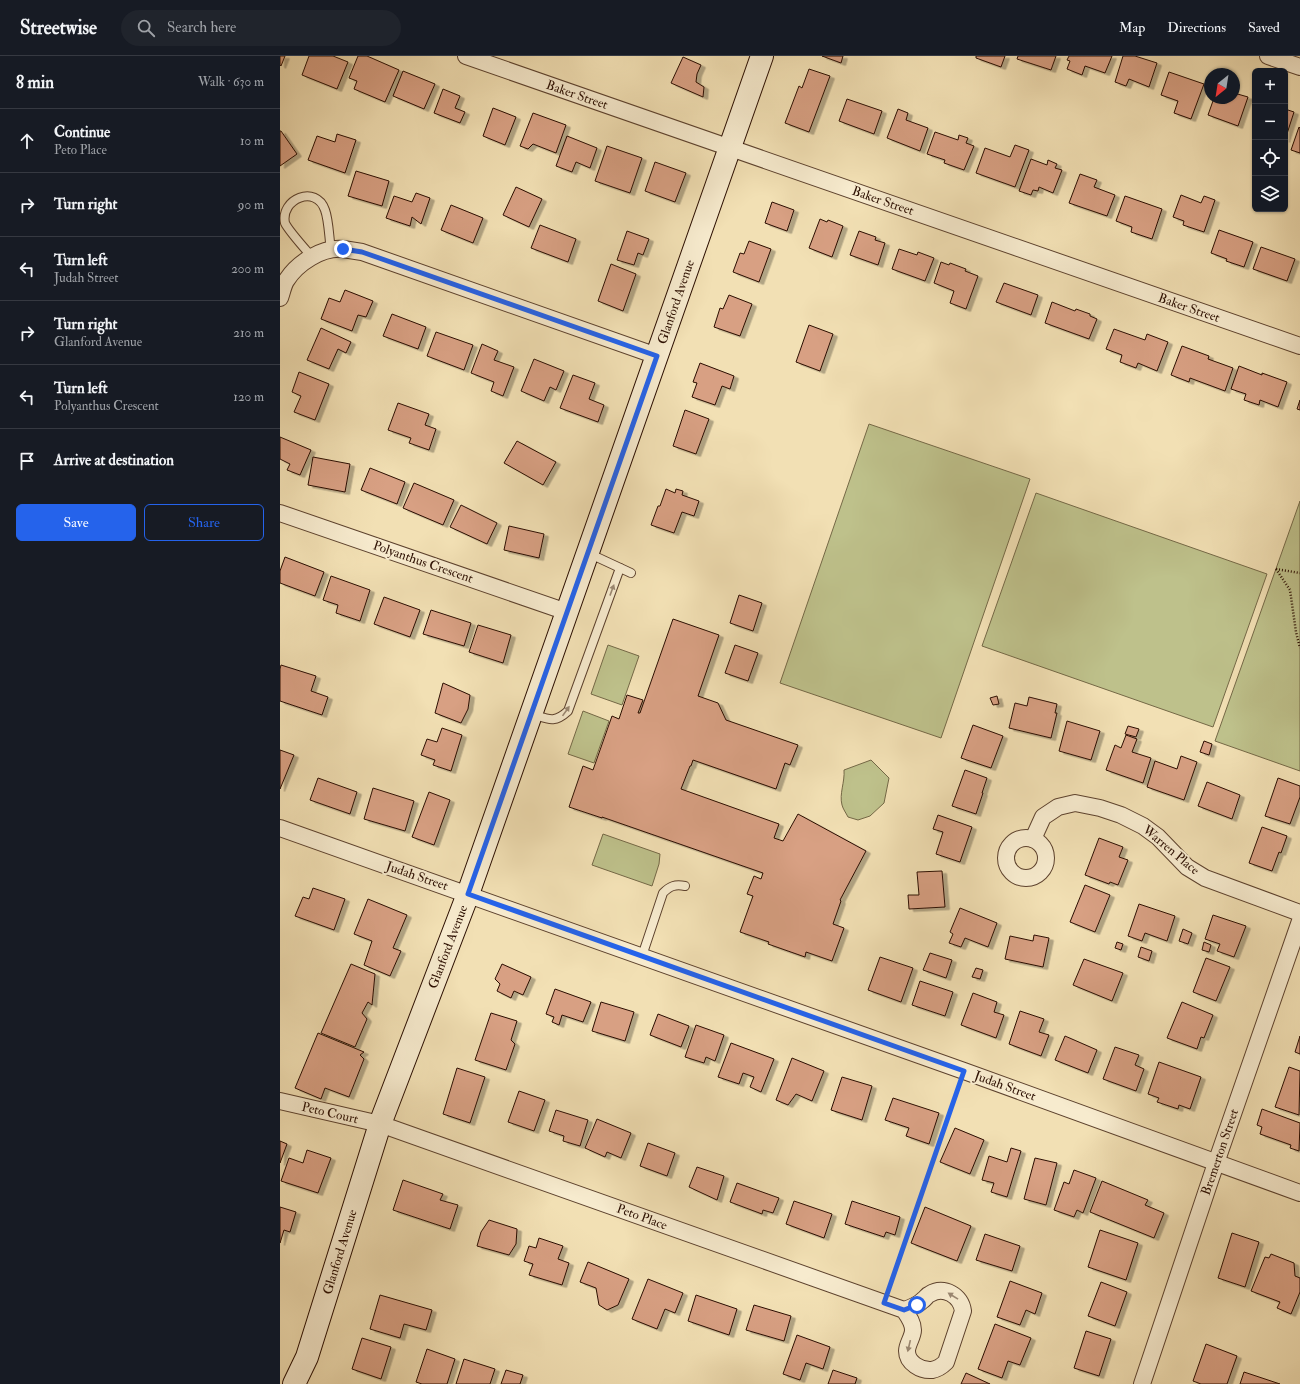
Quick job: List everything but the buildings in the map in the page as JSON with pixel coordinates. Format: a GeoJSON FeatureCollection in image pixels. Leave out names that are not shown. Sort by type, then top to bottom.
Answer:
{"type":"FeatureCollection","features":[{"type":"Feature","properties":{"kind":"main road","name":"Glanford Avenue"},"geometry":{"type":"LineString","coordinates":[[294,1384],[306,1357],[380,1124],[468,894],[762,56]]}},
{"type":"Feature","properties":{"kind":"street","name":"Baker Street"},"geometry":{"type":"LineString","coordinates":[[466,56],[1300,346]]}},
{"type":"Feature","properties":{"kind":"street"},"geometry":{"type":"LineString","coordinates":[[1268,56],[1300,67]]}},
{"type":"Feature","properties":{"kind":"street"},"geometry":{"type":"LineString","coordinates":[[280,298],[285,282],[294,270],[312,257],[331,250],[343,249],[362,252],[657,356]]}},
{"type":"Feature","properties":{"kind":"street","name":"Polyanthus Crescent"},"geometry":{"type":"LineString","coordinates":[[280,513],[567,612]]}},
{"type":"Feature","properties":{"kind":"street","name":"Warren Place"},"geometry":{"type":"LineString","coordinates":[[1033,839],[1043,818],[1058,807],[1075,803],[1100,808],[1121,815],[1143,826],[1158,837],[1187,867],[1205,878],[1300,913]]}},
{"type":"Feature","properties":{"kind":"street","name":"Judah Street"},"geometry":{"type":"LineString","coordinates":[[280,828],[964,1071],[1300,1193]]}},
{"type":"Feature","properties":{"kind":"street","name":"Bremerton Street"},"geometry":{"type":"LineString","coordinates":[[1142,1384],[1216,1163],[1300,921]]}},
{"type":"Feature","properties":{"kind":"street","name":"Peto Court"},"geometry":{"type":"LineString","coordinates":[[280,1101],[380,1124]]}},
{"type":"Feature","properties":{"kind":"street","name":"Peto Place"},"geometry":{"type":"LineString","coordinates":[[380,1124],[904,1310]]}},
{"type":"Feature","properties":{"kind":"street"},"geometry":{"type":"LineString","coordinates":[[935,1291],[942,1291],[958,1297],[962,1304],[963,1311],[946,1362],[941,1367],[932,1370],[923,1370],[914,1365],[908,1358],[907,1350],[913,1331],[911,1321],[904,1310],[917,1305],[924,1300],[928,1294],[935,1291]]}},
{"type":"Feature","properties":{"kind":"lane"},"geometry":{"type":"LineString","coordinates":[[312,257],[286,224],[284,215],[292,201],[299,197],[307,196],[315,198],[322,204],[325,211],[331,250]]}},
{"type":"Feature","properties":{"kind":"lane"},"geometry":{"type":"LineString","coordinates":[[587,553],[631,573]]}},
{"type":"Feature","properties":{"kind":"lane"},"geometry":{"type":"LineString","coordinates":[[532,713],[549,720],[561,718],[568,711],[620,568]]}},
{"type":"Feature","properties":{"kind":"lane"},"geometry":{"type":"LineString","coordinates":[[642,956],[663,893],[676,885],[685,886]]}},
{"type":"Feature","properties":{"kind":"path"},"geometry":{"type":"LineString","coordinates":[[1300,573],[1276,568],[1290,590],[1296,632],[1300,648]]}},
{"type":"Feature","properties":{"kind":"path"},"geometry":{"type":"LineString","coordinates":[[884,1303],[964,1071]]}},
{"type":"Feature","properties":{"kind":"green space"},"geometry":{"type":"Polygon","coordinates":[[[869,424],[1030,479],[941,738],[780,683],[869,424]]]}},
{"type":"Feature","properties":{"kind":"green space"},"geometry":{"type":"Polygon","coordinates":[[[1036,493],[1267,574],[1213,727],[982,646],[1036,493]]]}},
{"type":"Feature","properties":{"kind":"green space"},"geometry":{"type":"Polygon","coordinates":[[[1300,501],[1300,771],[1215,741],[1300,501]]]}},
{"type":"Feature","properties":{"kind":"green space"},"geometry":{"type":"Polygon","coordinates":[[[608,645],[639,656],[622,705],[591,694],[608,645]]]}},
{"type":"Feature","properties":{"kind":"green space"},"geometry":{"type":"Polygon","coordinates":[[[583,711],[609,721],[594,763],[568,754],[583,711]]]}},
{"type":"Feature","properties":{"kind":"green space"},"geometry":{"type":"Polygon","coordinates":[[[871,760],[889,778],[884,803],[870,816],[858,820],[848,817],[841,801],[844,770],[871,760]]]}},
{"type":"Feature","properties":{"kind":"green space"},"geometry":{"type":"Polygon","coordinates":[[[603,834],[660,854],[659,864],[652,886],[592,865],[603,834]]]}},
{"type":"Feature","properties":{"kind":"route"},"geometry":{"type":"LineString","coordinates":[[343,249],[362,252],[657,356],[468,894],[964,1071],[884,1303],[904,1310],[917,1305]]}}]}
